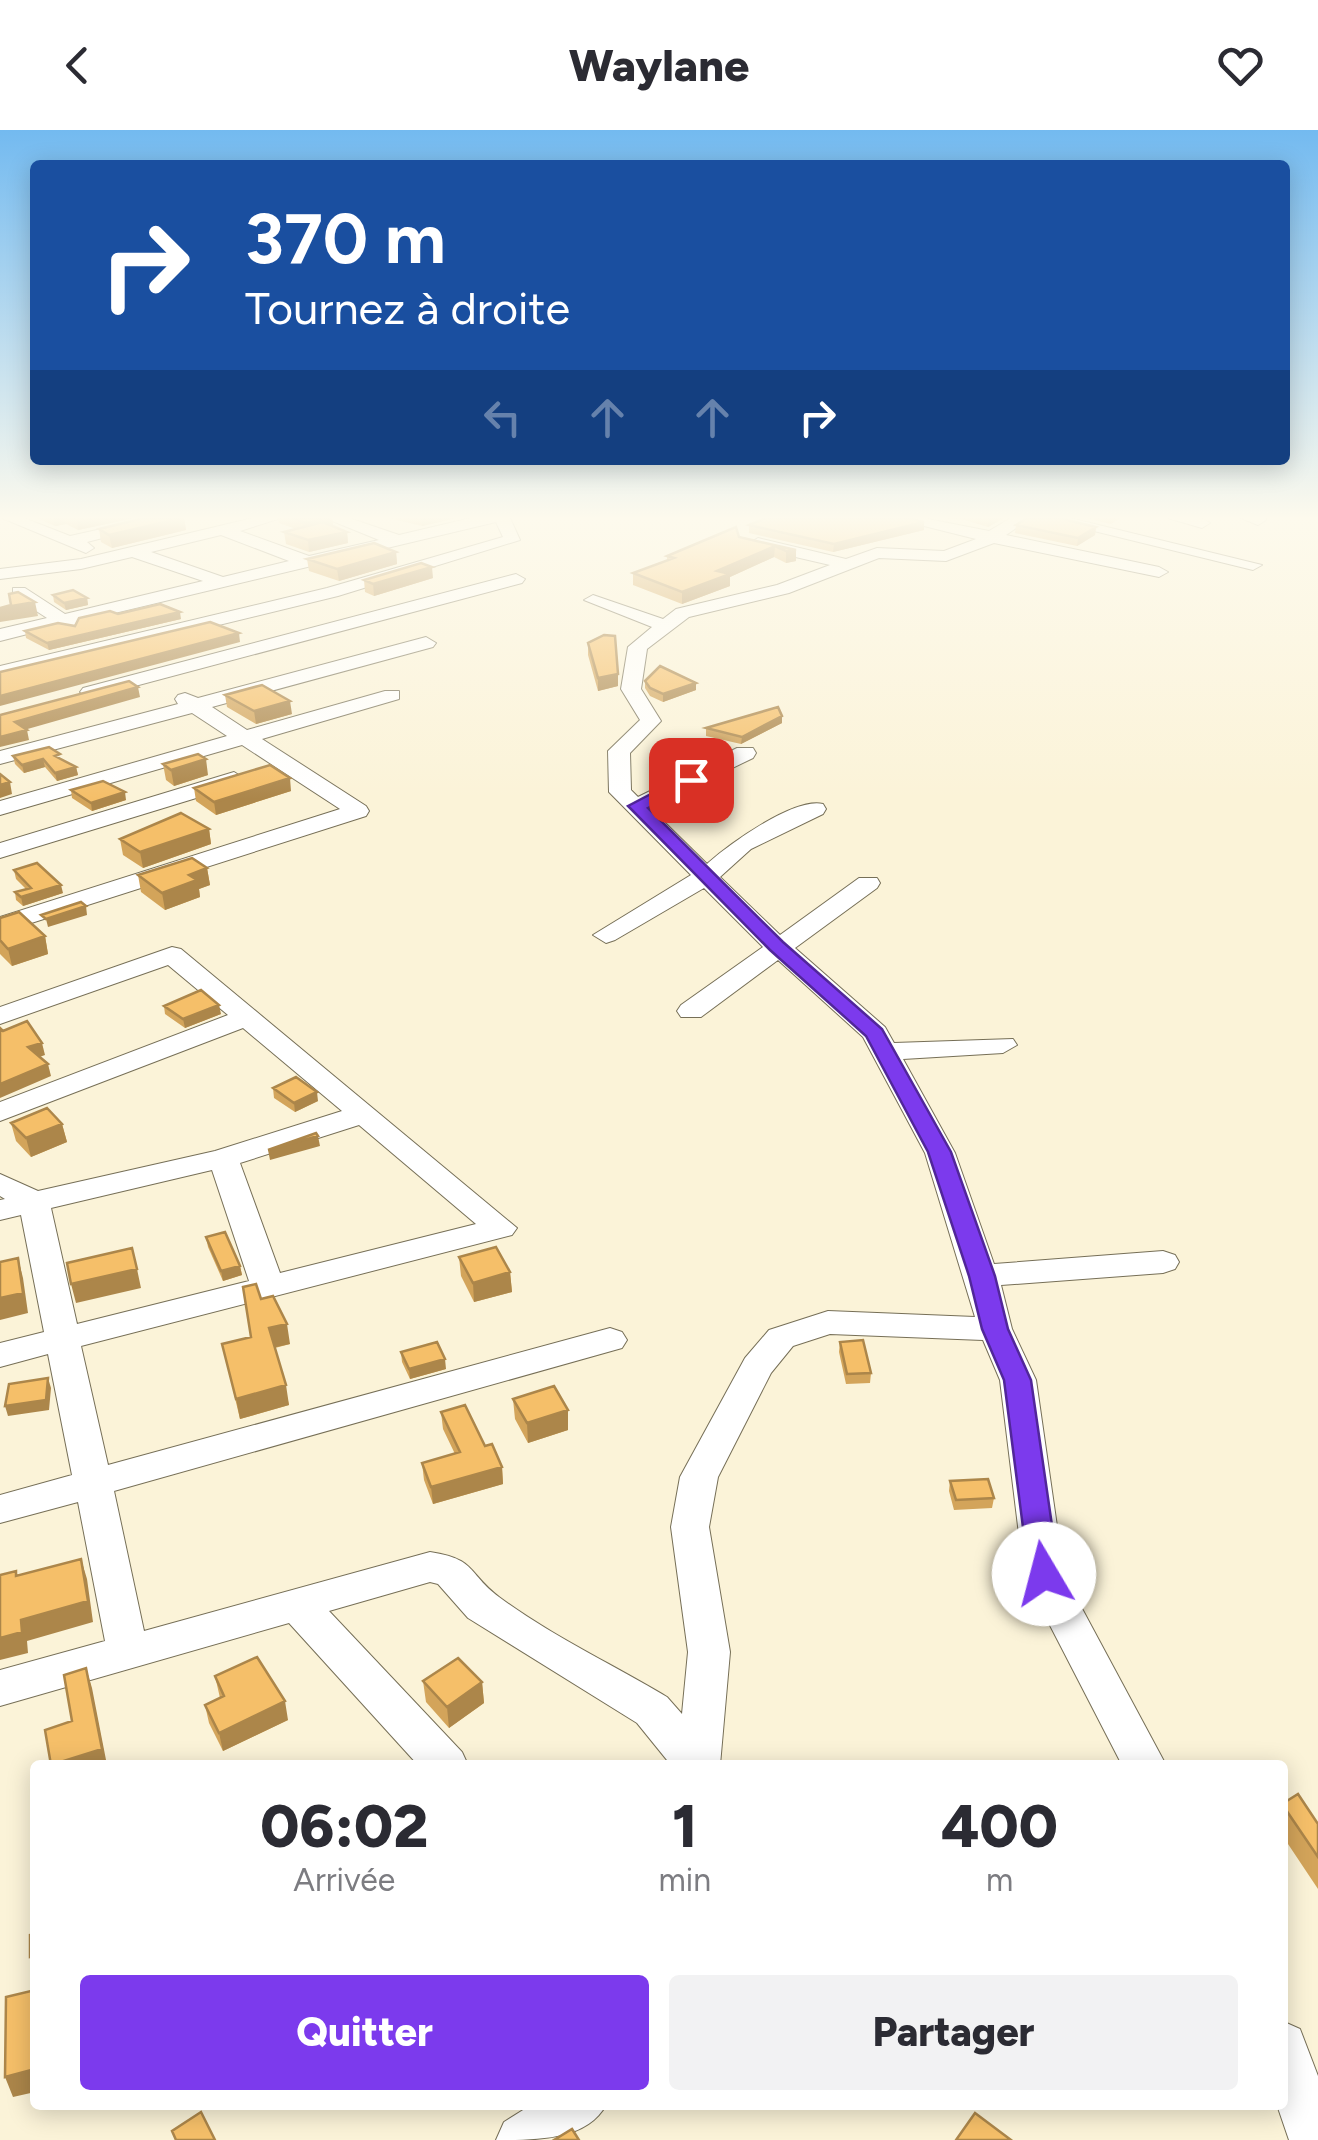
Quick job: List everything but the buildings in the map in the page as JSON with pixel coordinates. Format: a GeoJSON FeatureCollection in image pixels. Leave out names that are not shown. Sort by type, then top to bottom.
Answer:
{"type":"FeatureCollection","features":[{"type":"Feature","properties":{"kind":"street"},"geometry":{"type":"LineString","coordinates":[[0,926],[358,811],[45,612]]}},
{"type":"Feature","properties":{"kind":"street"},"geometry":{"type":"LineString","coordinates":[[0,635],[97,612]]}},
{"type":"Feature","properties":{"kind":"street"},"geometry":{"type":"LineString","coordinates":[[0,672],[250,612]]}},
{"type":"Feature","properties":{"kind":"street"},"geometry":{"type":"LineString","coordinates":[[0,758],[426,643],[368,612]]}},
{"type":"Feature","properties":{"kind":"street"},"geometry":{"type":"LineString","coordinates":[[75,696],[401,612]]}},
{"type":"Feature","properties":{"kind":"street"},"geometry":{"type":"LineString","coordinates":[[626,612],[666,626]]}},
{"type":"Feature","properties":{"kind":"street"},"geometry":{"type":"LineString","coordinates":[[692,612],[683,614],[638,648],[631,690],[651,720],[619,751],[620,792],[776,946],[875,1033],[940,1152],[982,1276],[995,1329],[1018,1380],[1044,1574],[1141,1760]]}},
{"type":"Feature","properties":{"kind":"street"},"geometry":{"type":"LineString","coordinates":[[0,808],[392,695]]}},
{"type":"Feature","properties":{"kind":"street"},"geometry":{"type":"LineString","coordinates":[[637,806],[745,753]]}},
{"type":"Feature","properties":{"kind":"street"},"geometry":{"type":"LineString","coordinates":[[1,849],[284,763]]}},
{"type":"Feature","properties":{"kind":"street"},"geometry":{"type":"LineString","coordinates":[[606,935],[707,876],[743,844],[815,809]]}},
{"type":"Feature","properties":{"kind":"street"},"geometry":{"type":"LineString","coordinates":[[691,1011],[868,883]]}},
{"type":"Feature","properties":{"kind":"street"},"geometry":{"type":"LineString","coordinates":[[0,1016],[172,955],[501,1228],[0,1355]]}},
{"type":"Feature","properties":{"kind":"street"},"geometry":{"type":"LineString","coordinates":[[0,1112],[248,1017]]}},
{"type":"Feature","properties":{"kind":"street"},"geometry":{"type":"LineString","coordinates":[[885,1052],[1003,1044]]}},
{"type":"Feature","properties":{"kind":"street"},"geometry":{"type":"LineString","coordinates":[[17,1206],[223,1158],[364,1114]]}},
{"type":"Feature","properties":{"kind":"street"},"geometry":{"type":"LineString","coordinates":[[223,1158],[268,1286]]}},
{"type":"Feature","properties":{"kind":"street"},"geometry":{"type":"LineString","coordinates":[[0,1184],[17,1206],[63,1338],[128,1651]]}},
{"type":"Feature","properties":{"kind":"street"},"geometry":{"type":"LineString","coordinates":[[982,1276],[1164,1262]]}},
{"type":"Feature","properties":{"kind":"street"},"geometry":{"type":"LineString","coordinates":[[698,1760],[709,1652],[690,1527],[699,1477],[758,1368],[782,1338],[828,1322],[995,1329]]}},
{"type":"Feature","properties":{"kind":"street"},"geometry":{"type":"LineString","coordinates":[[0,1509],[610,1340]]}},
{"type":"Feature","properties":{"kind":"street"},"geometry":{"type":"LineString","coordinates":[[0,1688],[430,1567],[450,1570],[482,1608],[652,1710],[694,1760]]}},
{"type":"Feature","properties":{"kind":"street"},"geometry":{"type":"LineString","coordinates":[[296,1603],[441,1760]]}},
{"type":"Feature","properties":{"kind":"street"},"geometry":{"type":"LineString","coordinates":[[1288,2066],[1315,2140]]}},
{"type":"Feature","properties":{"kind":"street"},"geometry":{"type":"LineString","coordinates":[[522,2140],[572,2110]]}},
{"type":"Feature","properties":{"kind":"route"},"geometry":{"type":"LineString","coordinates":[[691,780],[637,806],[776,946],[875,1033],[940,1152],[982,1276],[995,1329],[1018,1380],[1044,1574]]}}]}
